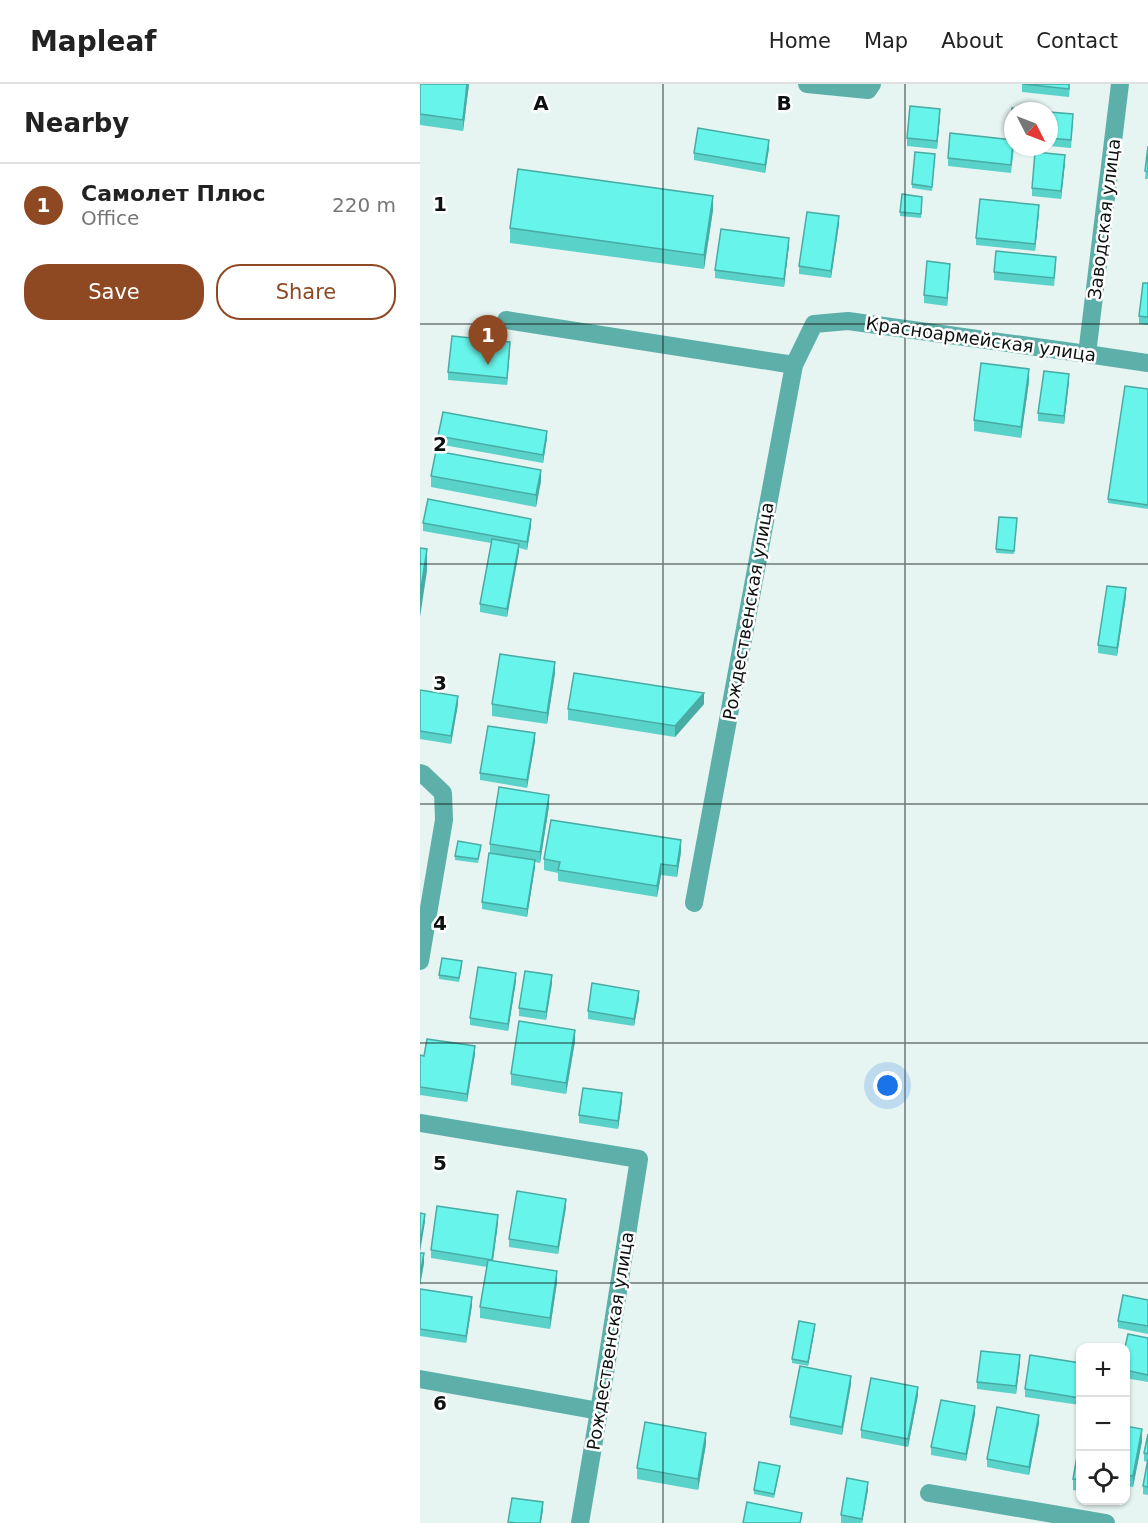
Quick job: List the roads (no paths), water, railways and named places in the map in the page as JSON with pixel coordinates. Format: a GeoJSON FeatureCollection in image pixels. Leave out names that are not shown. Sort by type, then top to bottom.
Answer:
{"type":"FeatureCollection","features":[{"type":"Feature","properties":{"kind":"street"},"geometry":{"type":"LineString","coordinates":[[807,84],[868,90],[872,84]]}},
{"type":"Feature","properties":{"kind":"street","name":"Заводская улица"},"geometry":{"type":"LineString","coordinates":[[1088,354],[1120,84]]}},
{"type":"Feature","properties":{"kind":"street"},"geometry":{"type":"LineString","coordinates":[[506,320],[794,365]]}},
{"type":"Feature","properties":{"kind":"street","name":"Красноармейская улица"},"geometry":{"type":"LineString","coordinates":[[814,324],[848,321],[1148,363]]}},
{"type":"Feature","properties":{"kind":"street","name":"Рождественская улица"},"geometry":{"type":"LineString","coordinates":[[694,903],[794,365],[814,324]]}},
{"type":"Feature","properties":{"kind":"street"},"geometry":{"type":"LineString","coordinates":[[420,773],[443,793],[444,820],[420,961]]}},
{"type":"Feature","properties":{"kind":"street","name":"Рождественская улица"},"geometry":{"type":"LineString","coordinates":[[420,1123],[639,1160],[580,1523]]}},
{"type":"Feature","properties":{"kind":"street"},"geometry":{"type":"LineString","coordinates":[[420,1379],[599,1411]]}},
{"type":"Feature","properties":{"kind":"street"},"geometry":{"type":"LineString","coordinates":[[929,1493],[1106,1523]]}},
{"type":"Feature","properties":{"kind":"place","name":"Самолет Плюс"},"geometry":{"type":"Point","coordinates":[488,365]}}]}
